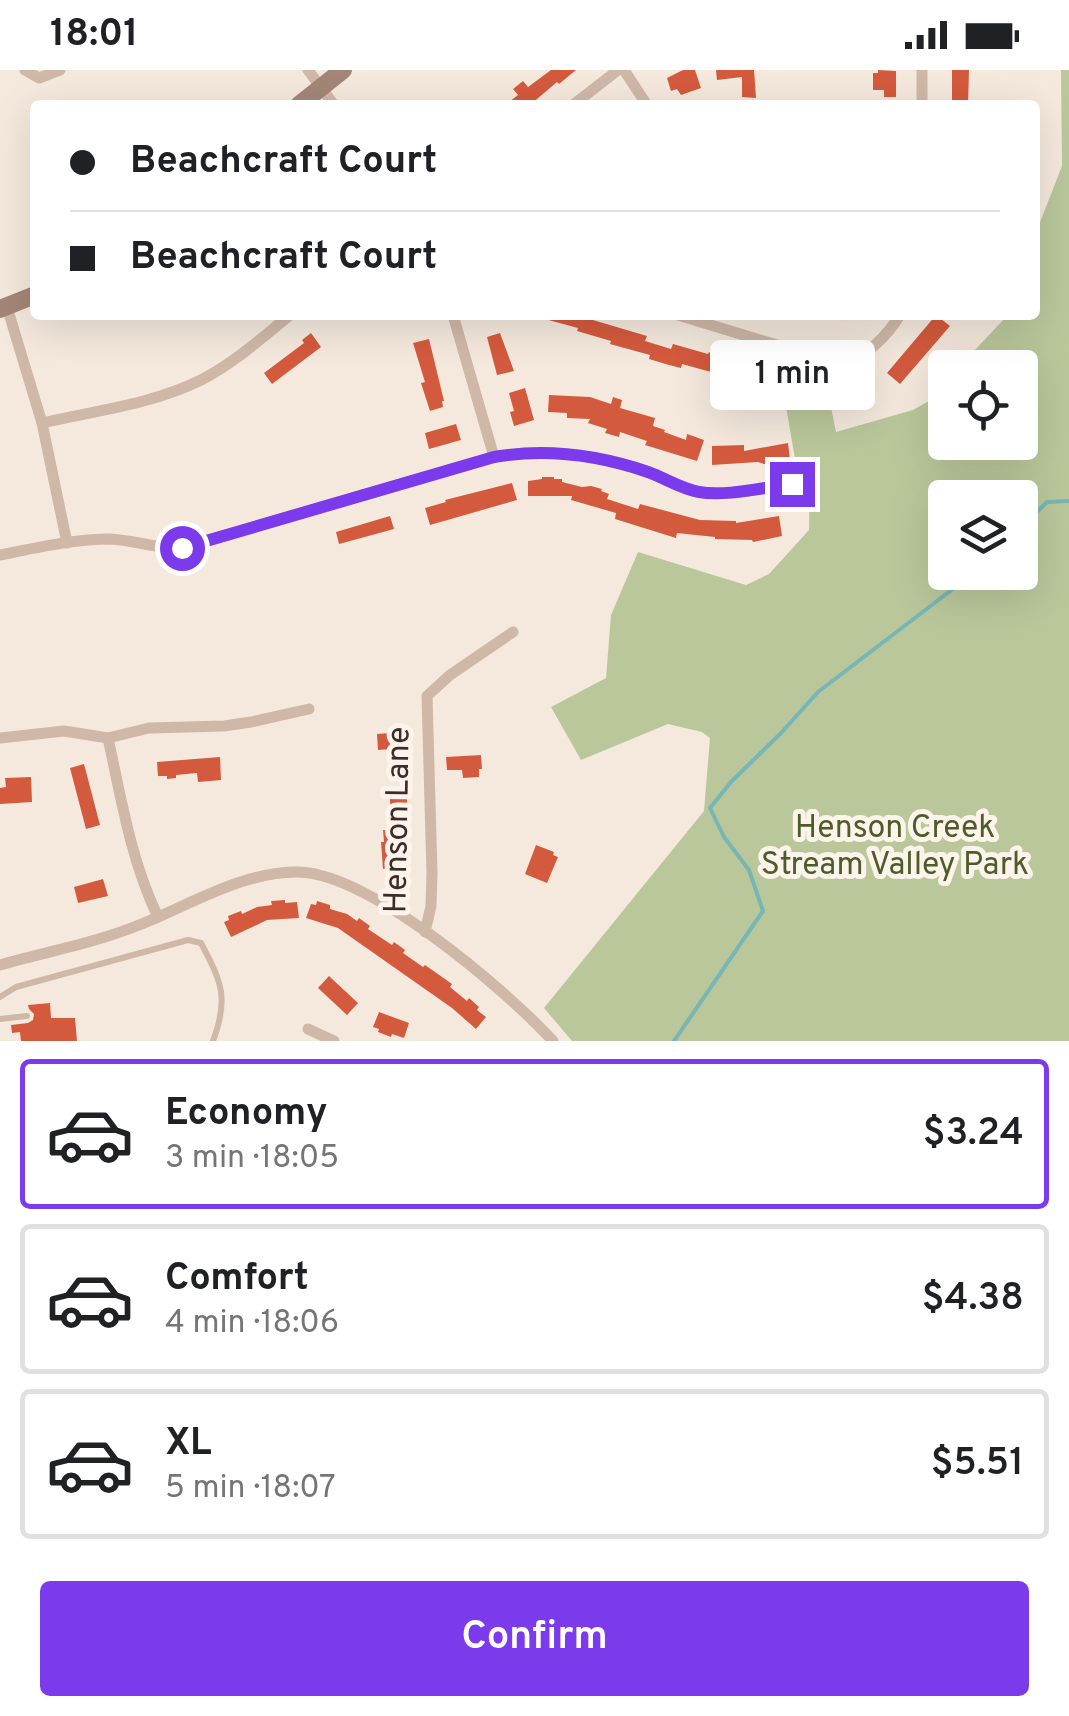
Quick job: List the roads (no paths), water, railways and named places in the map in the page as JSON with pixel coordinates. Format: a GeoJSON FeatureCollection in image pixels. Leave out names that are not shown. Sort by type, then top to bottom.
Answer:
{"type":"FeatureCollection","features":[{"type":"Feature","properties":{"kind":"main road"},"geometry":{"type":"LineString","coordinates":[[305,100],[343,70]]}},
{"type":"Feature","properties":{"kind":"main road"},"geometry":{"type":"LineString","coordinates":[[3,308],[30,296]]}},
{"type":"Feature","properties":{"kind":"street"},"geometry":{"type":"LineString","coordinates":[[25,70],[40,78],[60,70]]}},
{"type":"Feature","properties":{"kind":"street"},"geometry":{"type":"LineString","coordinates":[[308,70],[331,100]]}},
{"type":"Feature","properties":{"kind":"street"},"geometry":{"type":"LineString","coordinates":[[579,100],[621,70],[643,100]]}},
{"type":"Feature","properties":{"kind":"street"},"geometry":{"type":"LineString","coordinates":[[922,70],[922,100]]}},
{"type":"Feature","properties":{"kind":"street"},"geometry":{"type":"LineString","coordinates":[[3,308],[42,423],[67,543]]}},
{"type":"Feature","properties":{"kind":"street"},"geometry":{"type":"LineString","coordinates":[[42,423],[185,387],[225,366],[284,320]]}},
{"type":"Feature","properties":{"kind":"street"},"geometry":{"type":"LineString","coordinates":[[454,320],[494,457]]}},
{"type":"Feature","properties":{"kind":"street"},"geometry":{"type":"LineString","coordinates":[[694,320],[842,365],[876,343],[896,320]]}},
{"type":"Feature","properties":{"kind":"street"},"geometry":{"type":"LineString","coordinates":[[0,555],[67,543],[117,540],[182,548],[517,453],[586,456],[704,493],[792,484]]}},
{"type":"Feature","properties":{"kind":"street","name":"Henson Lane"},"geometry":{"type":"LineString","coordinates":[[425,932],[432,906],[427,696],[450,675],[514,632]]}},
{"type":"Feature","properties":{"kind":"street"},"geometry":{"type":"LineString","coordinates":[[0,738],[64,731],[108,738],[149,728],[238,724],[309,709]]}},
{"type":"Feature","properties":{"kind":"street"},"geometry":{"type":"LineString","coordinates":[[108,738],[134,849],[158,916]]}},
{"type":"Feature","properties":{"kind":"street"},"geometry":{"type":"LineString","coordinates":[[0,965],[125,930],[245,880],[277,873],[319,874],[381,902],[425,932],[490,982],[553,1041]]}},
{"type":"Feature","properties":{"kind":"street"},"geometry":{"type":"LineString","coordinates":[[308,1029],[334,1041]]}},
{"type":"Feature","properties":{"kind":"lane"},"geometry":{"type":"LineString","coordinates":[[0,997],[16,987],[188,940],[200,943],[222,993],[221,1019],[213,1041]]}},
{"type":"Feature","properties":{"kind":"lane"},"geometry":{"type":"LineString","coordinates":[[0,1019],[26,1016]]}},
{"type":"Feature","properties":{"kind":"waterway"},"geometry":{"type":"LineString","coordinates":[[1038,511],[1047,502],[1069,501]]}},
{"type":"Feature","properties":{"kind":"waterway"},"geometry":{"type":"LineString","coordinates":[[674,1041],[763,911],[749,870],[724,837],[710,808],[818,692],[951,590]]}},
{"type":"Feature","properties":{"kind":"park label","name":"Henson Creek Stream Valley Park"},"geometry":{"type":"Point","coordinates":[895,848]}}]}
